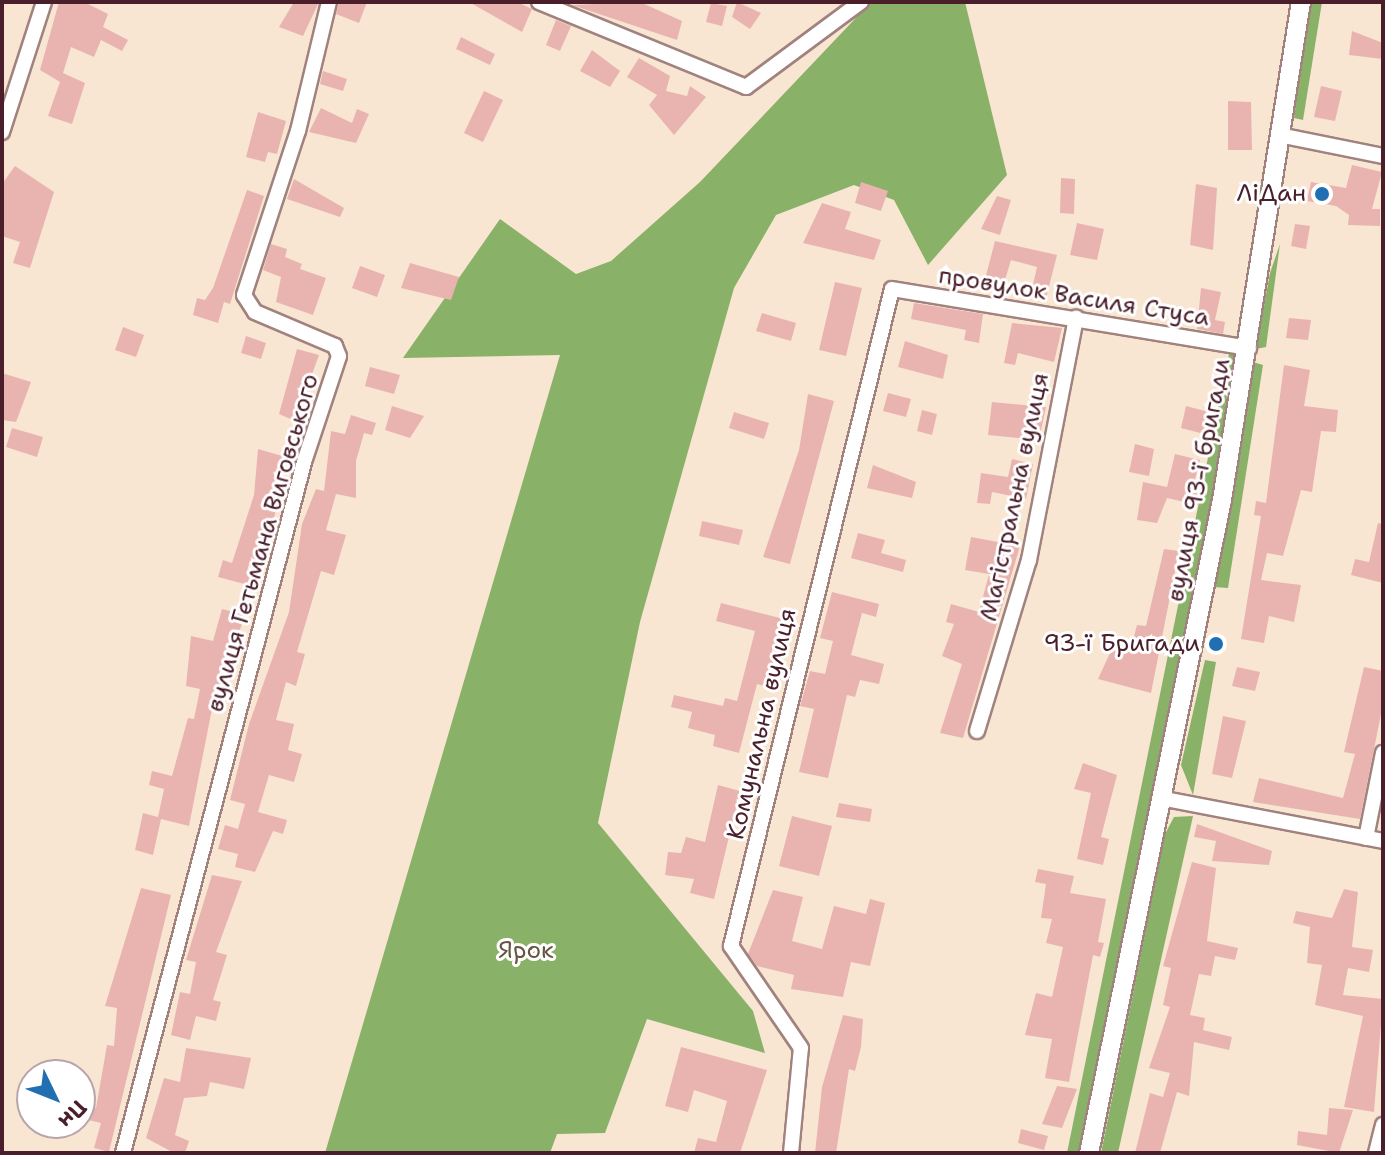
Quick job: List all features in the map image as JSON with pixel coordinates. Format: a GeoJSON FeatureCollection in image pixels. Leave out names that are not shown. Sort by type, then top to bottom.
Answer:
{"type":"FeatureCollection","features":[{"type":"Feature","properties":{"kind":"main road","name":"вулиця 93-ї бригади"},"geometry":{"type":"LineString","coordinates":[[1089,1153],[1249,348],[1284,136],[1301,2]]}},
{"type":"Feature","properties":{"kind":"street"},"geometry":{"type":"LineString","coordinates":[[2,132],[44,2]]}},
{"type":"Feature","properties":{"kind":"street","name":"вулиця Гетьмана Виговського"},"geometry":{"type":"LineString","coordinates":[[123,1153],[305,459],[339,356],[335,346],[255,312],[244,295],[298,131],[329,2]]}},
{"type":"Feature","properties":{"kind":"street"},"geometry":{"type":"LineString","coordinates":[[539,2],[737,86],[771,76],[861,2]]}},
{"type":"Feature","properties":{"kind":"street"},"geometry":{"type":"LineString","coordinates":[[1284,136],[1383,156]]}},
{"type":"Feature","properties":{"kind":"street","name":"провулок Василя Стуса"},"geometry":{"type":"LineString","coordinates":[[892,289],[1249,348]]}},
{"type":"Feature","properties":{"kind":"street","name":"Комунальна вулиця"},"geometry":{"type":"LineString","coordinates":[[791,1153],[801,1048],[731,946],[892,289]]}},
{"type":"Feature","properties":{"kind":"street","name":"Магістральна вулиця"},"geometry":{"type":"LineString","coordinates":[[977,731],[1029,560],[1076,318]]}},
{"type":"Feature","properties":{"kind":"street"},"geometry":{"type":"LineString","coordinates":[[1366,838],[1383,753]]}},
{"type":"Feature","properties":{"kind":"street"},"geometry":{"type":"LineString","coordinates":[[1160,798],[1383,841]]}},
{"type":"Feature","properties":{"kind":"street"},"geometry":{"type":"LineString","coordinates":[[1376,1153],[1383,1125]]}},
{"type":"Feature","properties":{"kind":"green space","name":"Ярок"},"geometry":{"type":"Polygon","coordinates":[[[871,2],[965,2],[1007,175],[928,265],[894,200],[854,185],[776,215],[734,288],[640,622],[598,823],[753,1011],[765,1053],[647,1019],[605,1133],[557,1134],[550,1153],[325,1153],[560,355],[403,358],[500,219],[576,274],[611,261],[700,182],[871,2]]]}},
{"type":"Feature","properties":{"kind":"green space"},"geometry":{"type":"Polygon","coordinates":[[[1309,2],[1322,2],[1303,120],[1294,118],[1309,2]]]}},
{"type":"Feature","properties":{"kind":"green space"},"geometry":{"type":"Polygon","coordinates":[[[1280,244],[1266,347],[1256,349],[1270,273],[1280,244]]]}},
{"type":"Feature","properties":{"kind":"green space"},"geometry":{"type":"Polygon","coordinates":[[[1230,349],[1243,353],[1083,1153],[1067,1153],[1230,349]]]}},
{"type":"Feature","properties":{"kind":"green space"},"geometry":{"type":"Polygon","coordinates":[[[1253,362],[1263,365],[1228,588],[1214,587],[1253,362]]]}},
{"type":"Feature","properties":{"kind":"green space"},"geometry":{"type":"Polygon","coordinates":[[[1205,660],[1216,662],[1193,795],[1181,765],[1205,660]]]}},
{"type":"Feature","properties":{"kind":"green space"},"geometry":{"type":"Polygon","coordinates":[[[1193,816],[1118,1153],[1101,1153],[1165,834],[1174,817],[1193,816]]]}},
{"type":"Feature","properties":{"kind":"building"},"geometry":{"type":"Polygon","coordinates":[[[59,2],[84,2],[108,14],[103,27],[128,40],[122,51],[101,40],[94,57],[71,47],[63,73],[85,83],[72,124],[48,116],[60,82],[40,70],[59,2]]]}},
{"type":"Feature","properties":{"kind":"building"},"geometry":{"type":"Polygon","coordinates":[[[294,2],[319,2],[303,36],[279,27],[294,2]]]}},
{"type":"Feature","properties":{"kind":"building"},"geometry":{"type":"Polygon","coordinates":[[[339,2],[367,2],[359,23],[336,14],[339,2]]]}},
{"type":"Feature","properties":{"kind":"building"},"geometry":{"type":"Polygon","coordinates":[[[469,2],[517,2],[532,9],[522,32],[469,2]]]}},
{"type":"Feature","properties":{"kind":"building"},"geometry":{"type":"Polygon","coordinates":[[[640,2],[682,21],[677,40],[572,5],[640,2]]]}},
{"type":"Feature","properties":{"kind":"building"},"geometry":{"type":"Polygon","coordinates":[[[737,2],[761,13],[750,29],[732,17],[737,2]]]}},
{"type":"Feature","properties":{"kind":"building"},"geometry":{"type":"Polygon","coordinates":[[[711,3],[727,6],[722,26],[706,22],[711,3]]]}},
{"type":"Feature","properties":{"kind":"building"},"geometry":{"type":"Polygon","coordinates":[[[556,20],[571,26],[560,51],[546,45],[556,20]]]}},
{"type":"Feature","properties":{"kind":"building"},"geometry":{"type":"Polygon","coordinates":[[[1352,31],[1383,43],[1383,59],[1349,55],[1352,31]]]}},
{"type":"Feature","properties":{"kind":"building"},"geometry":{"type":"Polygon","coordinates":[[[461,37],[495,54],[490,65],[456,49],[461,37]]]}},
{"type":"Feature","properties":{"kind":"building"},"geometry":{"type":"Polygon","coordinates":[[[592,50],[620,71],[610,87],[580,71],[592,50]]]}},
{"type":"Feature","properties":{"kind":"building"},"geometry":{"type":"Polygon","coordinates":[[[639,58],[670,76],[666,91],[687,96],[690,86],[706,97],[674,135],[649,105],[657,95],[627,77],[639,58]]]}},
{"type":"Feature","properties":{"kind":"building"},"geometry":{"type":"Polygon","coordinates":[[[323,71],[347,79],[343,91],[320,84],[323,71]]]}},
{"type":"Feature","properties":{"kind":"building"},"geometry":{"type":"Polygon","coordinates":[[[1321,86],[1342,91],[1335,121],[1314,117],[1321,86]]]}},
{"type":"Feature","properties":{"kind":"building"},"geometry":{"type":"Polygon","coordinates":[[[484,91],[503,100],[483,142],[464,133],[484,91]]]}},
{"type":"Feature","properties":{"kind":"building"},"geometry":{"type":"Polygon","coordinates":[[[1228,101],[1251,102],[1252,150],[1228,150],[1228,101]]]}},
{"type":"Feature","properties":{"kind":"building"},"geometry":{"type":"Polygon","coordinates":[[[321,108],[352,123],[357,109],[369,114],[356,143],[309,132],[321,108]]]}},
{"type":"Feature","properties":{"kind":"building"},"geometry":{"type":"Polygon","coordinates":[[[258,112],[286,121],[277,154],[268,152],[265,162],[246,157],[258,112]]]}},
{"type":"Feature","properties":{"kind":"building"},"geometry":{"type":"Polygon","coordinates":[[[1352,165],[1382,172],[1372,209],[1380,209],[1380,226],[1348,225],[1349,215],[1336,206],[1307,201],[1311,182],[1346,188],[1352,165]]]}},
{"type":"Feature","properties":{"kind":"building"},"geometry":{"type":"Polygon","coordinates":[[[15,166],[54,192],[30,268],[13,263],[20,242],[2,236],[2,184],[15,166]]]}},
{"type":"Feature","properties":{"kind":"building"},"geometry":{"type":"Polygon","coordinates":[[[1061,178],[1075,179],[1074,214],[1060,213],[1061,178]]]}},
{"type":"Feature","properties":{"kind":"building"},"geometry":{"type":"Polygon","coordinates":[[[294,179],[344,208],[340,217],[287,199],[294,179]]]}},
{"type":"Feature","properties":{"kind":"building"},"geometry":{"type":"Polygon","coordinates":[[[861,182],[888,191],[881,211],[855,203],[861,182]]]}},
{"type":"Feature","properties":{"kind":"building"},"geometry":{"type":"Polygon","coordinates":[[[1196,184],[1217,188],[1213,250],[1190,245],[1196,184]]]}},
{"type":"Feature","properties":{"kind":"building"},"geometry":{"type":"Polygon","coordinates":[[[247,190],[264,196],[230,304],[224,302],[218,323],[193,315],[197,298],[205,300],[213,288],[247,190]]]}},
{"type":"Feature","properties":{"kind":"building"},"geometry":{"type":"Polygon","coordinates":[[[997,196],[1011,200],[1000,235],[981,229],[997,196]]]}},
{"type":"Feature","properties":{"kind":"building"},"geometry":{"type":"Polygon","coordinates":[[[822,203],[851,212],[845,229],[881,240],[874,260],[803,243],[822,203]]]}},
{"type":"Feature","properties":{"kind":"building"},"geometry":{"type":"Polygon","coordinates":[[[1077,223],[1104,229],[1097,260],[1070,255],[1077,223]]]}},
{"type":"Feature","properties":{"kind":"building"},"geometry":{"type":"Polygon","coordinates":[[[1295,224],[1310,226],[1306,249],[1291,246],[1295,224]]]}},
{"type":"Feature","properties":{"kind":"building"},"geometry":{"type":"Polygon","coordinates":[[[995,241],[1057,255],[1045,302],[1030,298],[1037,267],[1011,260],[1001,293],[983,287],[995,241]]]}},
{"type":"Feature","properties":{"kind":"building"},"geometry":{"type":"Polygon","coordinates":[[[271,244],[287,249],[285,257],[302,264],[300,269],[326,278],[313,315],[276,302],[281,277],[263,270],[271,244]]]}},
{"type":"Feature","properties":{"kind":"building"},"geometry":{"type":"Polygon","coordinates":[[[410,263],[459,277],[451,300],[401,288],[410,263]]]}},
{"type":"Feature","properties":{"kind":"building"},"geometry":{"type":"Polygon","coordinates":[[[360,266],[385,275],[377,297],[352,288],[360,266]]]}},
{"type":"Feature","properties":{"kind":"building"},"geometry":{"type":"Polygon","coordinates":[[[835,282],[862,288],[846,356],[819,350],[835,282]]]}},
{"type":"Feature","properties":{"kind":"building"},"geometry":{"type":"Polygon","coordinates":[[[1201,288],[1221,292],[1215,320],[1225,322],[1223,334],[1197,329],[1201,288]]]}},
{"type":"Feature","properties":{"kind":"building"},"geometry":{"type":"Polygon","coordinates":[[[914,303],[983,314],[979,343],[964,340],[966,330],[911,319],[914,303]]]}},
{"type":"Feature","properties":{"kind":"building"},"geometry":{"type":"Polygon","coordinates":[[[762,313],[796,323],[791,341],[756,331],[762,313]]]}},
{"type":"Feature","properties":{"kind":"building"},"geometry":{"type":"Polygon","coordinates":[[[1289,318],[1311,320],[1308,340],[1286,338],[1289,318]]]}},
{"type":"Feature","properties":{"kind":"building"},"geometry":{"type":"Polygon","coordinates":[[[1012,323],[1062,328],[1054,362],[1018,353],[1015,365],[1004,363],[1012,323]]]}},
{"type":"Feature","properties":{"kind":"building"},"geometry":{"type":"Polygon","coordinates":[[[123,327],[144,335],[136,357],[115,350],[123,327]]]}},
{"type":"Feature","properties":{"kind":"building"},"geometry":{"type":"Polygon","coordinates":[[[246,336],[266,343],[261,359],[241,353],[246,336]]]}},
{"type":"Feature","properties":{"kind":"building"},"geometry":{"type":"Polygon","coordinates":[[[905,341],[948,355],[943,379],[898,367],[905,341]]]}},
{"type":"Feature","properties":{"kind":"building"},"geometry":{"type":"Polygon","coordinates":[[[297,349],[319,355],[295,421],[279,414],[297,349]]]}},
{"type":"Feature","properties":{"kind":"building"},"geometry":{"type":"Polygon","coordinates":[[[1284,365],[1310,370],[1304,406],[1338,410],[1336,432],[1321,431],[1312,492],[1301,490],[1283,556],[1267,553],[1261,580],[1301,585],[1294,622],[1269,616],[1264,643],[1241,639],[1261,516],[1254,515],[1256,501],[1266,503],[1284,365]]]}},
{"type":"Feature","properties":{"kind":"building"},"geometry":{"type":"Polygon","coordinates":[[[370,367],[400,375],[394,394],[365,386],[370,367]]]}},
{"type":"Feature","properties":{"kind":"building"},"geometry":{"type":"Polygon","coordinates":[[[2,373],[31,382],[16,422],[2,420],[2,373]]]}},
{"type":"Feature","properties":{"kind":"building"},"geometry":{"type":"Polygon","coordinates":[[[888,393],[911,399],[906,417],[883,411],[888,393]]]}},
{"type":"Feature","properties":{"kind":"building"},"geometry":{"type":"Polygon","coordinates":[[[808,394],[834,401],[790,564],[763,557],[799,450],[808,394]]]}},
{"type":"Feature","properties":{"kind":"building"},"geometry":{"type":"Polygon","coordinates":[[[992,402],[1046,407],[1039,440],[988,435],[992,402]]]}},
{"type":"Feature","properties":{"kind":"building"},"geometry":{"type":"Polygon","coordinates":[[[392,406],[424,416],[410,438],[385,430],[392,406]]]}},
{"type":"Feature","properties":{"kind":"building"},"geometry":{"type":"Polygon","coordinates":[[[1186,406],[1209,412],[1204,434],[1181,428],[1186,406]]]}},
{"type":"Feature","properties":{"kind":"building"},"geometry":{"type":"Polygon","coordinates":[[[922,410],[937,414],[932,435],[917,431],[922,410]]]}},
{"type":"Feature","properties":{"kind":"building"},"geometry":{"type":"Polygon","coordinates":[[[734,412],[769,423],[764,439],[729,428],[734,412]]]}},
{"type":"Feature","properties":{"kind":"building"},"geometry":{"type":"Polygon","coordinates":[[[351,415],[376,423],[372,435],[364,433],[356,461],[356,498],[336,494],[326,530],[346,535],[334,575],[321,571],[297,652],[305,654],[296,686],[286,682],[276,720],[294,724],[288,750],[302,754],[294,782],[269,775],[258,812],[287,820],[283,834],[273,831],[255,872],[235,867],[238,854],[218,849],[225,825],[238,829],[245,804],[230,800],[249,724],[289,612],[302,524],[316,489],[324,491],[331,431],[345,434],[351,415]]]}},
{"type":"Feature","properties":{"kind":"building"},"geometry":{"type":"Polygon","coordinates":[[[12,428],[43,437],[37,457],[6,447],[12,428]]]}},
{"type":"Feature","properties":{"kind":"building"},"geometry":{"type":"Polygon","coordinates":[[[1135,444],[1154,449],[1149,476],[1129,472],[1135,444]]]}},
{"type":"Feature","properties":{"kind":"building"},"geometry":{"type":"Polygon","coordinates":[[[258,449],[286,457],[278,481],[285,483],[252,586],[218,577],[223,560],[232,563],[254,495],[258,449]]]}},
{"type":"Feature","properties":{"kind":"building"},"geometry":{"type":"Polygon","coordinates":[[[1175,454],[1200,460],[1192,490],[1201,492],[1198,505],[1167,498],[1157,523],[1137,520],[1143,482],[1167,487],[1175,454]]]}},
{"type":"Feature","properties":{"kind":"building"},"geometry":{"type":"Polygon","coordinates":[[[1012,459],[1033,464],[1026,499],[992,492],[990,504],[977,503],[981,473],[1008,477],[1012,459]]]}},
{"type":"Feature","properties":{"kind":"building"},"geometry":{"type":"Polygon","coordinates":[[[873,465],[916,482],[912,498],[867,488],[873,465]]]}},
{"type":"Feature","properties":{"kind":"building"},"geometry":{"type":"Polygon","coordinates":[[[702,521],[743,530],[739,545],[699,536],[702,521]]]}},
{"type":"Feature","properties":{"kind":"building"},"geometry":{"type":"Polygon","coordinates":[[[1378,523],[1383,524],[1383,583],[1351,575],[1355,559],[1369,562],[1378,523]]]}},
{"type":"Feature","properties":{"kind":"building"},"geometry":{"type":"Polygon","coordinates":[[[858,533],[885,540],[881,553],[906,560],[903,572],[851,558],[858,533]]]}},
{"type":"Feature","properties":{"kind":"building"},"geometry":{"type":"Polygon","coordinates":[[[971,537],[1020,546],[963,738],[940,733],[962,664],[942,656],[954,624],[946,622],[951,604],[979,612],[989,574],[965,570],[971,537]]]}},
{"type":"Feature","properties":{"kind":"building"},"geometry":{"type":"Polygon","coordinates":[[[1164,549],[1179,551],[1151,693],[1098,679],[1116,640],[1132,644],[1137,625],[1146,626],[1164,549]]]}},
{"type":"Feature","properties":{"kind":"building"},"geometry":{"type":"Polygon","coordinates":[[[832,592],[879,604],[876,617],[862,613],[851,655],[884,664],[879,684],[860,680],[855,697],[847,695],[828,778],[799,772],[814,709],[800,706],[810,671],[825,674],[833,641],[820,638],[832,592]]]}},
{"type":"Feature","properties":{"kind":"building"},"geometry":{"type":"Polygon","coordinates":[[[721,603],[792,621],[767,687],[757,684],[739,753],[713,746],[715,735],[688,728],[692,712],[671,707],[674,695],[723,706],[725,698],[737,701],[755,631],[716,621],[721,603]]]}},
{"type":"Feature","properties":{"kind":"building"},"geometry":{"type":"Polygon","coordinates":[[[222,609],[245,615],[211,714],[189,826],[161,819],[153,855],[135,850],[143,813],[158,817],[164,789],[149,785],[152,771],[172,776],[188,718],[194,719],[200,689],[186,686],[191,636],[213,641],[222,609]]]}},
{"type":"Feature","properties":{"kind":"building"},"geometry":{"type":"Polygon","coordinates":[[[1237,667],[1260,672],[1255,691],[1232,686],[1237,667]]]}},
{"type":"Feature","properties":{"kind":"building"},"geometry":{"type":"Polygon","coordinates":[[[1364,667],[1383,671],[1383,704],[1360,819],[1253,802],[1259,778],[1343,798],[1355,754],[1344,752],[1364,667]]]}},
{"type":"Feature","properties":{"kind":"building"},"geometry":{"type":"Polygon","coordinates":[[[1223,716],[1246,721],[1232,778],[1212,774],[1223,716]]]}},
{"type":"Feature","properties":{"kind":"building"},"geometry":{"type":"Polygon","coordinates":[[[1083,763],[1117,775],[1101,837],[1109,839],[1103,865],[1077,859],[1091,793],[1074,789],[1083,763]]]}},
{"type":"Feature","properties":{"kind":"building"},"geometry":{"type":"Polygon","coordinates":[[[718,785],[740,791],[714,899],[690,893],[694,879],[665,875],[668,852],[681,853],[686,837],[705,842],[718,785]]]}},
{"type":"Feature","properties":{"kind":"building"},"geometry":{"type":"Polygon","coordinates":[[[839,803],[872,809],[870,822],[836,817],[839,803]]]}},
{"type":"Feature","properties":{"kind":"building"},"geometry":{"type":"Polygon","coordinates":[[[792,816],[832,826],[819,876],[779,866],[792,816]]]}},
{"type":"Feature","properties":{"kind":"building"},"geometry":{"type":"Polygon","coordinates":[[[1197,824],[1272,851],[1269,865],[1212,861],[1216,841],[1194,837],[1197,824]]]}},
{"type":"Feature","properties":{"kind":"building"},"geometry":{"type":"Polygon","coordinates":[[[1192,862],[1216,868],[1207,941],[1238,948],[1235,960],[1215,956],[1211,976],[1199,974],[1190,1015],[1205,1018],[1203,1030],[1232,1037],[1229,1050],[1194,1042],[1189,1096],[1177,1092],[1160,1153],[1135,1153],[1150,1093],[1163,1097],[1170,1073],[1149,1068],[1170,1007],[1163,1005],[1171,968],[1163,966],[1192,862]]]}},
{"type":"Feature","properties":{"kind":"building"},"geometry":{"type":"Polygon","coordinates":[[[1038,869],[1074,876],[1070,893],[1106,899],[1098,942],[1104,943],[1100,957],[1093,955],[1069,1082],[1045,1078],[1052,1039],[1025,1035],[1036,993],[1052,997],[1063,947],[1046,943],[1052,919],[1041,918],[1046,884],[1035,882],[1038,869]]]}},
{"type":"Feature","properties":{"kind":"building"},"geometry":{"type":"Polygon","coordinates":[[[212,875],[242,881],[216,952],[227,955],[213,1000],[221,1002],[216,1021],[196,1016],[190,1040],[171,1035],[180,992],[190,994],[196,962],[186,960],[212,875]]]}},
{"type":"Feature","properties":{"kind":"building"},"geometry":{"type":"Polygon","coordinates":[[[141,888],[171,895],[109,1152],[94,1148],[101,1123],[96,1122],[96,1108],[107,1045],[114,1046],[117,1008],[105,1006],[141,888]]]}},
{"type":"Feature","properties":{"kind":"building"},"geometry":{"type":"Polygon","coordinates":[[[1344,889],[1358,892],[1352,947],[1373,950],[1369,972],[1348,968],[1343,995],[1383,999],[1374,1112],[1344,1107],[1363,1016],[1315,1005],[1322,965],[1307,963],[1310,927],[1293,923],[1296,911],[1332,918],[1344,889]]]}},
{"type":"Feature","properties":{"kind":"building"},"geometry":{"type":"Polygon","coordinates":[[[773,890],[803,897],[792,941],[822,949],[834,906],[866,914],[870,899],[885,903],[870,966],[851,962],[843,997],[791,989],[794,975],[757,966],[748,954],[773,890]]]}},
{"type":"Feature","properties":{"kind":"building"},"geometry":{"type":"Polygon","coordinates":[[[843,1015],[863,1019],[861,1047],[855,1071],[849,1069],[836,1153],[815,1153],[822,1087],[843,1015]]]}},
{"type":"Feature","properties":{"kind":"building"},"geometry":{"type":"Polygon","coordinates":[[[681,1047],[767,1070],[740,1153],[694,1153],[698,1138],[716,1142],[727,1101],[694,1090],[688,1112],[665,1106],[681,1047]]]}},
{"type":"Feature","properties":{"kind":"building"},"geometry":{"type":"Polygon","coordinates":[[[186,1048],[251,1058],[244,1089],[210,1082],[207,1096],[184,1098],[175,1135],[189,1141],[185,1153],[174,1153],[146,1138],[164,1078],[180,1082],[186,1048]]]}},
{"type":"Feature","properties":{"kind":"building"},"geometry":{"type":"Polygon","coordinates":[[[1057,1086],[1077,1089],[1062,1128],[1042,1124],[1057,1086]]]}},
{"type":"Feature","properties":{"kind":"building"},"geometry":{"type":"Polygon","coordinates":[[[1329,1108],[1353,1110],[1339,1153],[1297,1145],[1298,1131],[1327,1135],[1329,1108]]]}},
{"type":"Feature","properties":{"kind":"building"},"geometry":{"type":"Polygon","coordinates":[[[1021,1129],[1048,1136],[1044,1150],[1018,1143],[1021,1129]]]}},
{"type":"Feature","properties":{"kind":"place","name":"ЛіДан"},"geometry":{"type":"Point","coordinates":[1322,194]}},
{"type":"Feature","properties":{"kind":"place","name":"93-ї Бригади"},"geometry":{"type":"Point","coordinates":[1216,644]}}]}
